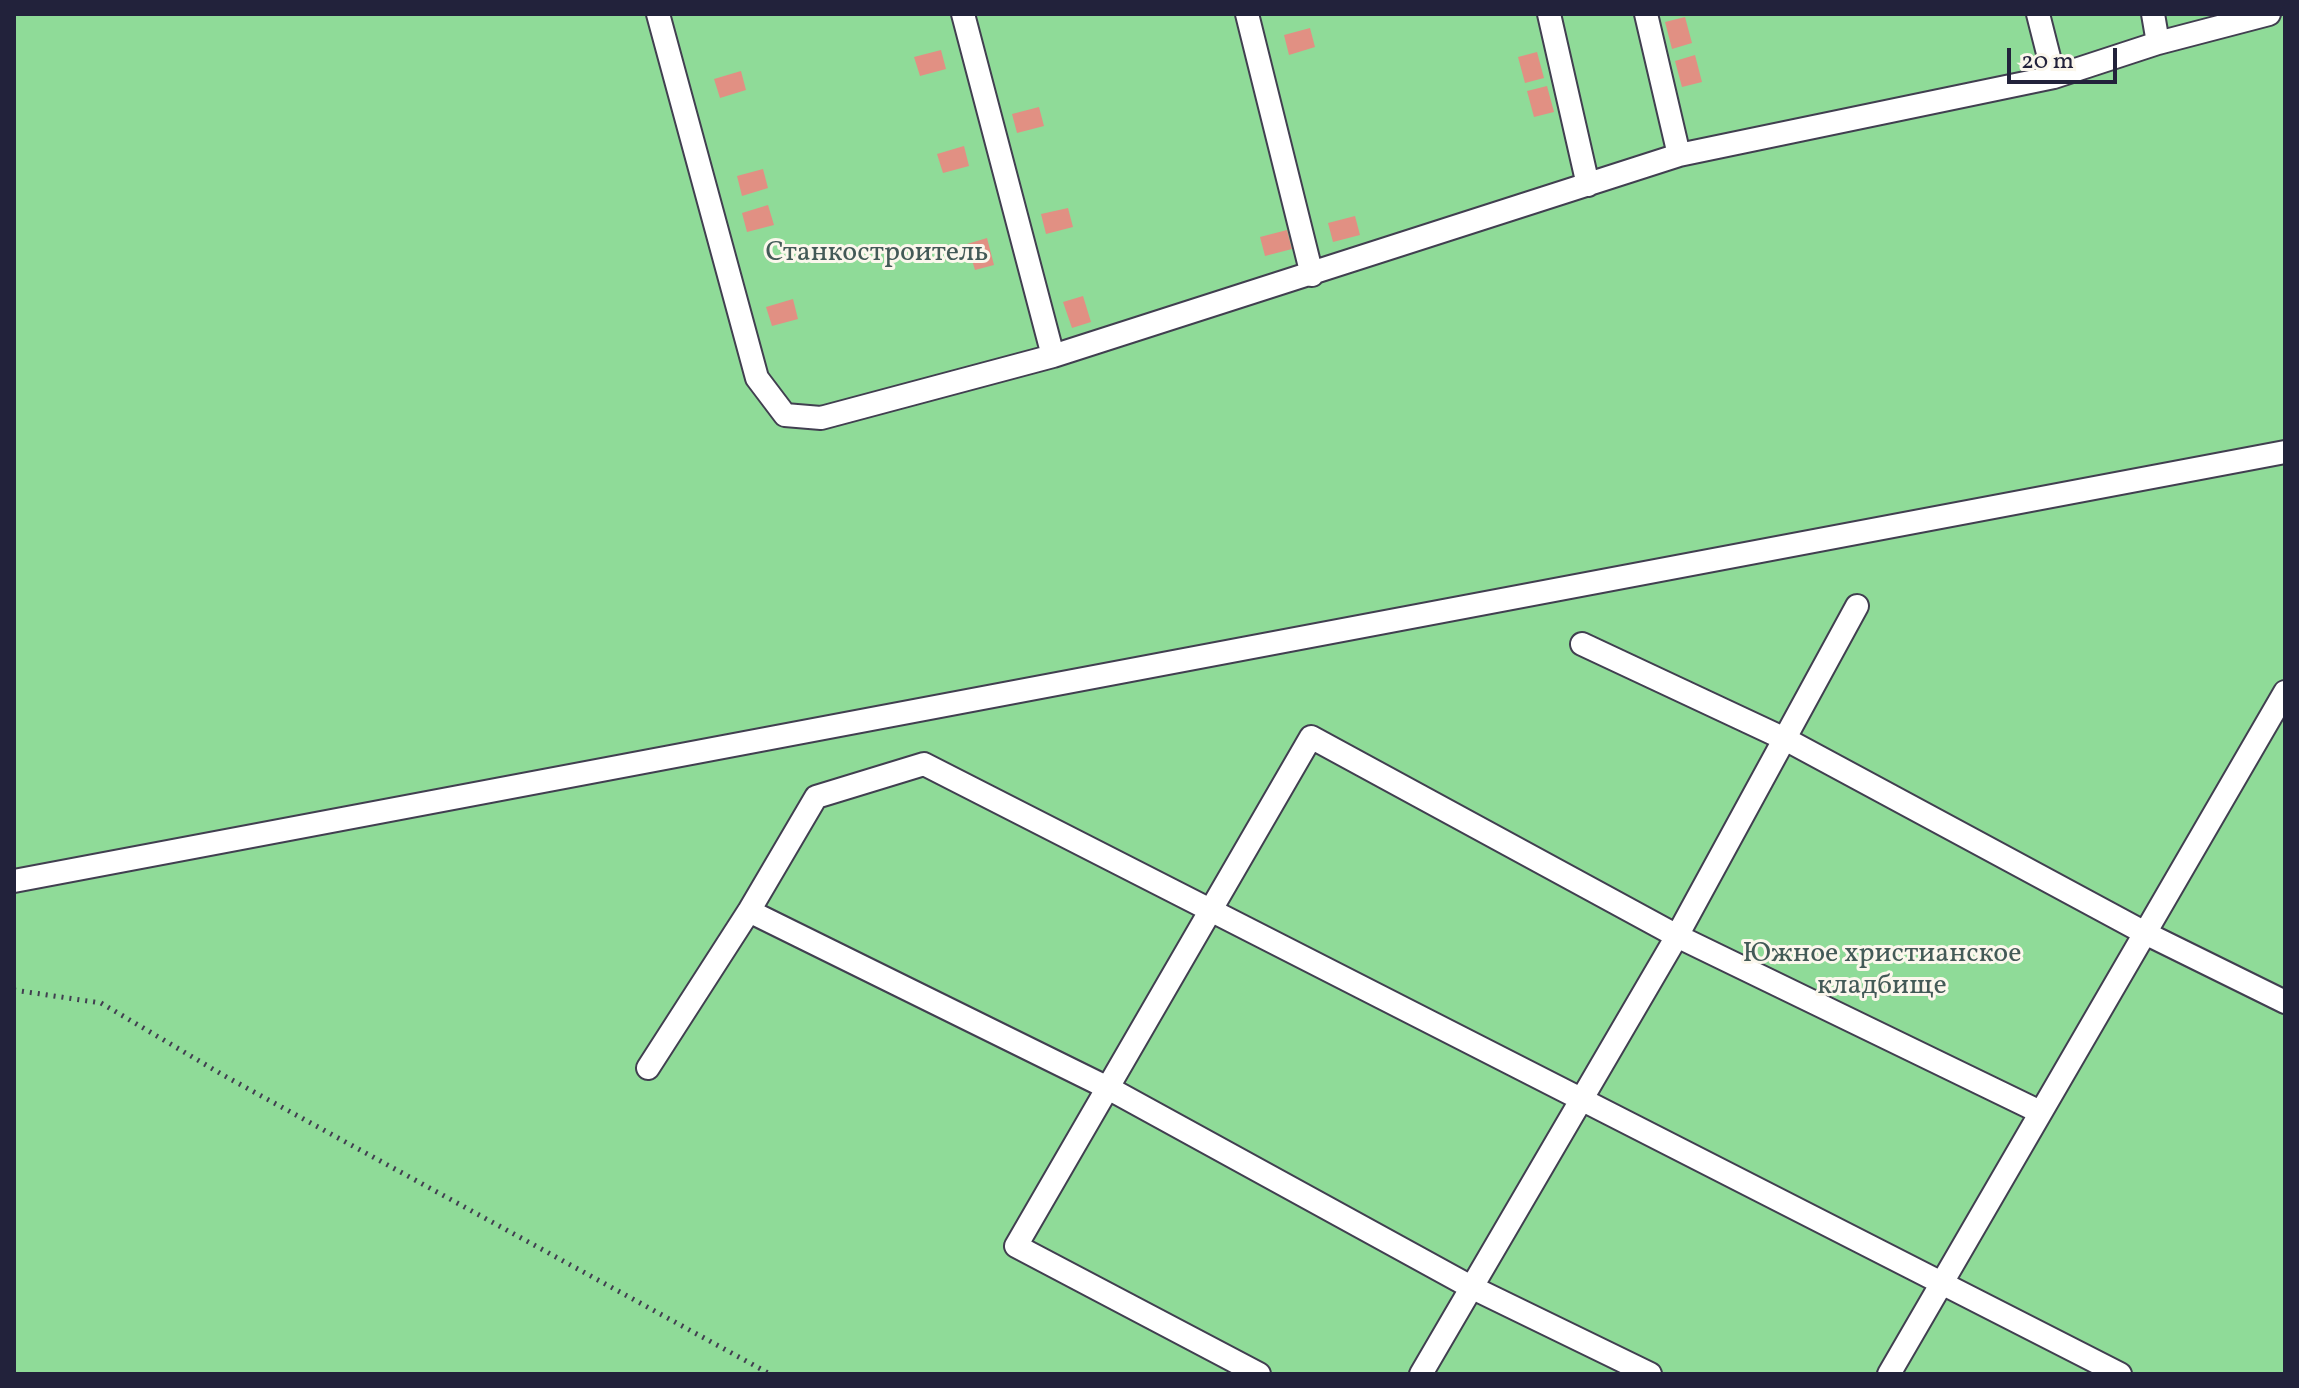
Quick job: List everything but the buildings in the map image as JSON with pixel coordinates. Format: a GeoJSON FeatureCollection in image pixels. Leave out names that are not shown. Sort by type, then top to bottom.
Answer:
{"type":"FeatureCollection","features":[{"type":"Feature","properties":{"kind":"lane"},"geometry":{"type":"LineString","coordinates":[[658,14],[757,378],[785,415],[821,418],[1053,356],[1679,155],[2054,77],[2158,43],[2269,14]]}},
{"type":"Feature","properties":{"kind":"lane"},"geometry":{"type":"LineString","coordinates":[[963,14],[1053,356]]}},
{"type":"Feature","properties":{"kind":"lane"},"geometry":{"type":"LineString","coordinates":[[1247,14],[1312,275]]}},
{"type":"Feature","properties":{"kind":"lane"},"geometry":{"type":"LineString","coordinates":[[1549,14],[1588,185]]}},
{"type":"Feature","properties":{"kind":"lane"},"geometry":{"type":"LineString","coordinates":[[1646,14],[1679,155]]}},
{"type":"Feature","properties":{"kind":"lane"},"geometry":{"type":"LineString","coordinates":[[2038,14],[2054,77]]}},
{"type":"Feature","properties":{"kind":"lane"},"geometry":{"type":"LineString","coordinates":[[2153,14],[2158,43]]}},
{"type":"Feature","properties":{"kind":"lane"},"geometry":{"type":"LineString","coordinates":[[14,881],[2285,452]]}},
{"type":"Feature","properties":{"kind":"lane"},"geometry":{"type":"LineString","coordinates":[[1421,1374],[1469,1286],[1584,1098],[1677,936],[1787,740],[1857,606]]}},
{"type":"Feature","properties":{"kind":"lane"},"geometry":{"type":"LineString","coordinates":[[1582,644],[1787,740],[2145,933],[2285,1002]]}},
{"type":"Feature","properties":{"kind":"lane"},"geometry":{"type":"LineString","coordinates":[[1889,1374],[2285,692]]}},
{"type":"Feature","properties":{"kind":"lane"},"geometry":{"type":"LineString","coordinates":[[1259,1374],[1016,1246],[1110,1089],[1311,737],[1677,936],[2040,1112]]}},
{"type":"Feature","properties":{"kind":"lane"},"geometry":{"type":"LineString","coordinates":[[648,1068],[749,911],[816,797],[924,764],[2120,1374]]}},
{"type":"Feature","properties":{"kind":"lane"},"geometry":{"type":"LineString","coordinates":[[749,911],[1110,1089],[1469,1286],[1650,1374]]}},
{"type":"Feature","properties":{"kind":"path"},"geometry":{"type":"LineString","coordinates":[[14,990],[101,1003],[223,1075],[770,1374]]}},
{"type":"Feature","properties":{"kind":"green space"},"geometry":{"type":"Polygon","coordinates":[[[14,14],[2285,14],[2285,1374],[14,1374],[14,14]]]}},
{"type":"Feature","properties":{"kind":"park label","name":"Станкостроитель"},"geometry":{"type":"Point","coordinates":[877,255]}},
{"type":"Feature","properties":{"kind":"park label","name":"Южное христианское кладбище"},"geometry":{"type":"Point","coordinates":[1882,972]}}]}
